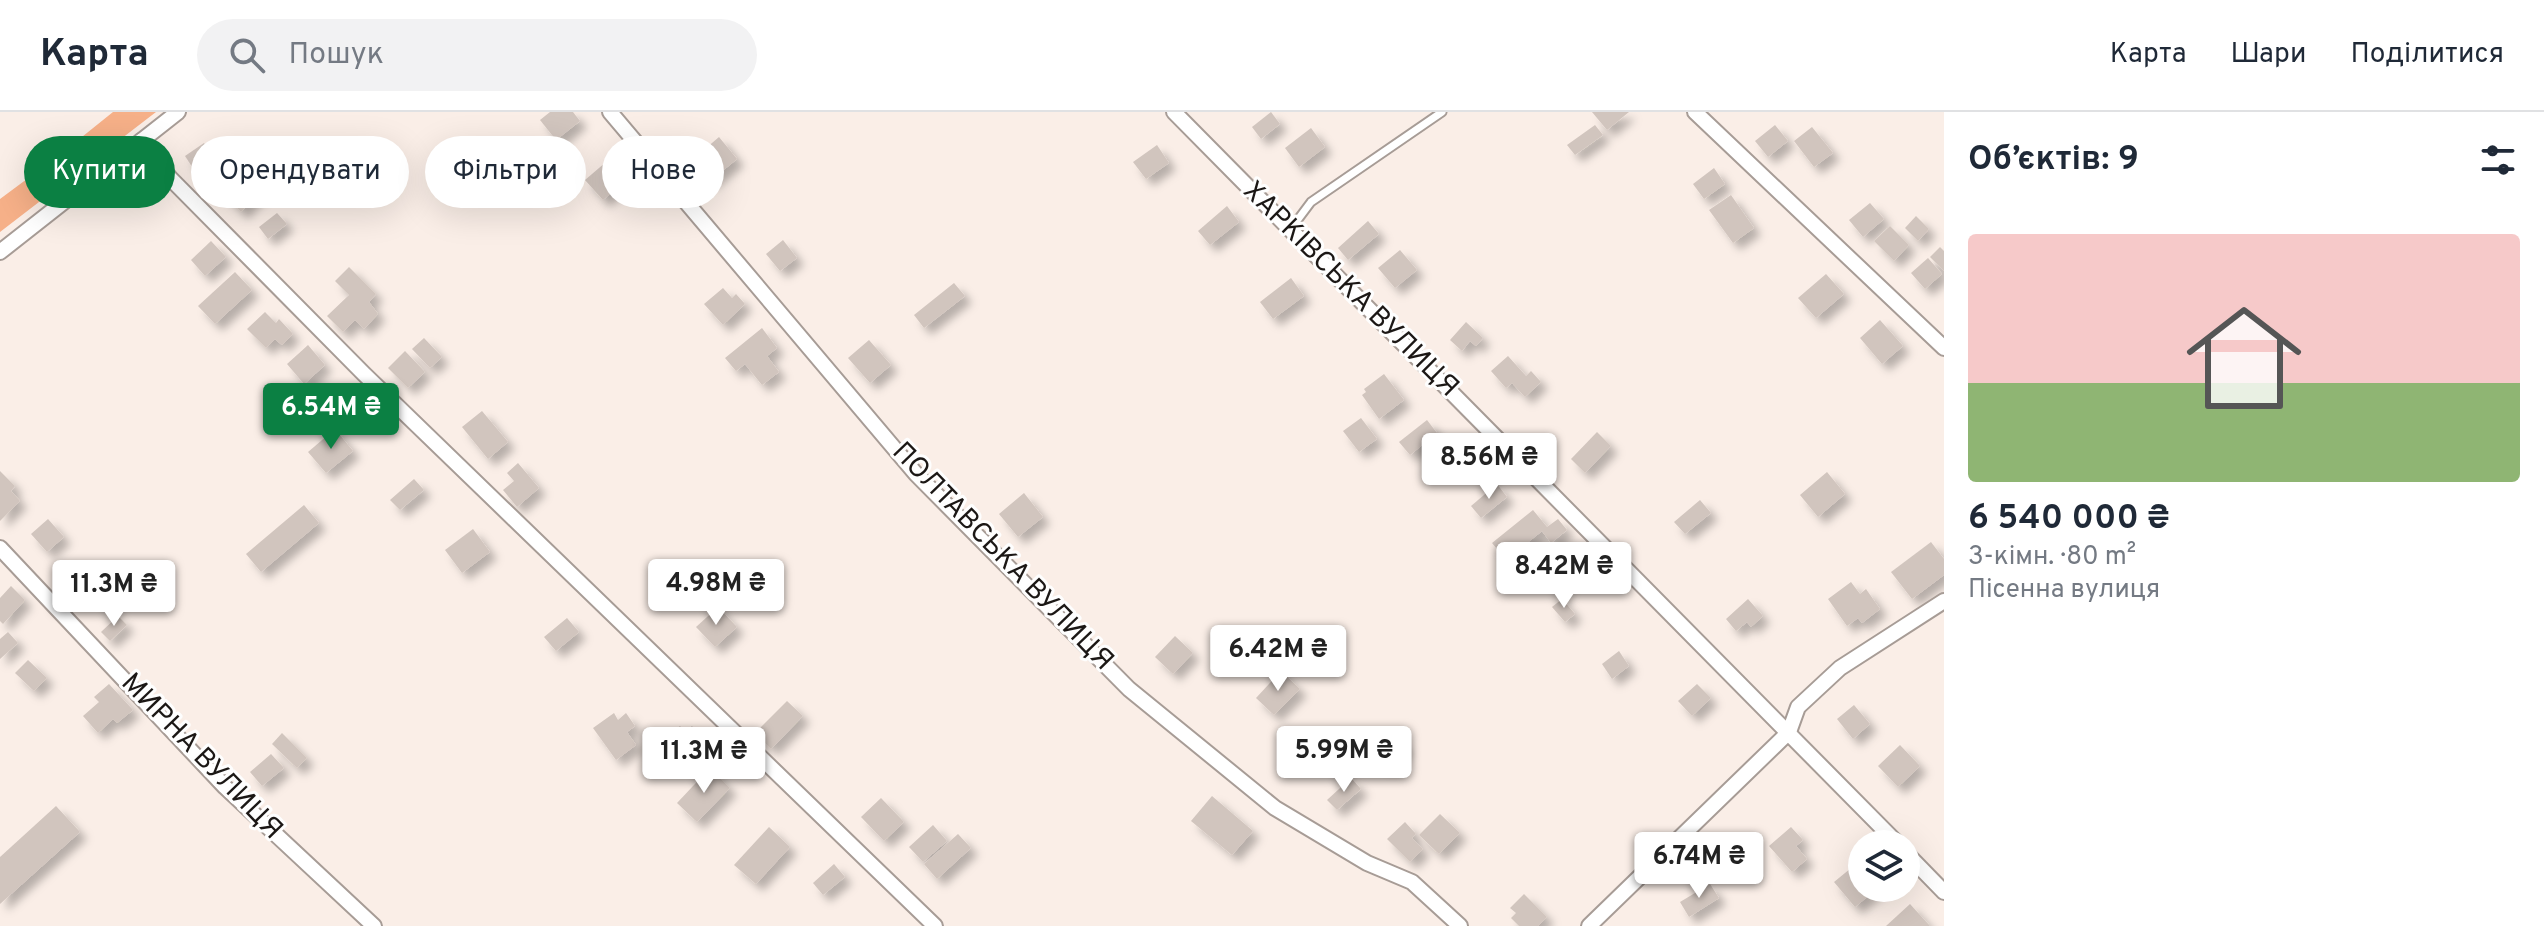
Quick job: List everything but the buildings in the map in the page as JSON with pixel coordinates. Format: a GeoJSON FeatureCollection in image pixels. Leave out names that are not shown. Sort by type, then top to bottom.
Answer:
{"type":"FeatureCollection","features":[{"type":"Feature","properties":{"kind":"street"},"geometry":{"type":"LineString","coordinates":[[147,136],[178,112]]}},
{"type":"Feature","properties":{"kind":"street","name":"ПОЛТАВСЬКА ВУЛИЦЯ"},"geometry":{"type":"LineString","coordinates":[[610,112],[916,474],[1129,689],[1275,808],[1367,863],[1412,882],[1460,926]]}},
{"type":"Feature","properties":{"kind":"street","name":"ХАРКІВСЬКА ВУЛИЦЯ"},"geometry":{"type":"LineString","coordinates":[[1174,112],[1884,830]]}},
{"type":"Feature","properties":{"kind":"street"},"geometry":{"type":"LineString","coordinates":[[1695,112],[1944,348]]}},
{"type":"Feature","properties":{"kind":"street"},"geometry":{"type":"LineString","coordinates":[[175,183],[364,374],[935,926]]}},
{"type":"Feature","properties":{"kind":"street"},"geometry":{"type":"LineString","coordinates":[[0,252],[56,208]]}},
{"type":"Feature","properties":{"kind":"street","name":"МИРНА ВУЛИЦЯ"},"geometry":{"type":"LineString","coordinates":[[0,548],[225,787],[374,926]]}},
{"type":"Feature","properties":{"kind":"street"},"geometry":{"type":"LineString","coordinates":[[1589,926],[1789,732],[1798,707],[1840,668],[1944,601]]}},
{"type":"Feature","properties":{"kind":"street"},"geometry":{"type":"LineString","coordinates":[[1920,867],[1944,892]]}},
{"type":"Feature","properties":{"kind":"lane"},"geometry":{"type":"LineString","coordinates":[[1290,230],[1311,202],[1442,112]]}},
{"type":"Feature","properties":{"kind":"shaded area"},"geometry":{"type":"Polygon","coordinates":[[[113,112],[156,112],[125,136],[83,136],[113,112]]]}},
{"type":"Feature","properties":{"kind":"shaded area"},"geometry":{"type":"Polygon","coordinates":[[[24,181],[24,208],[31,208],[0,232],[0,199],[24,181]]]}}]}
